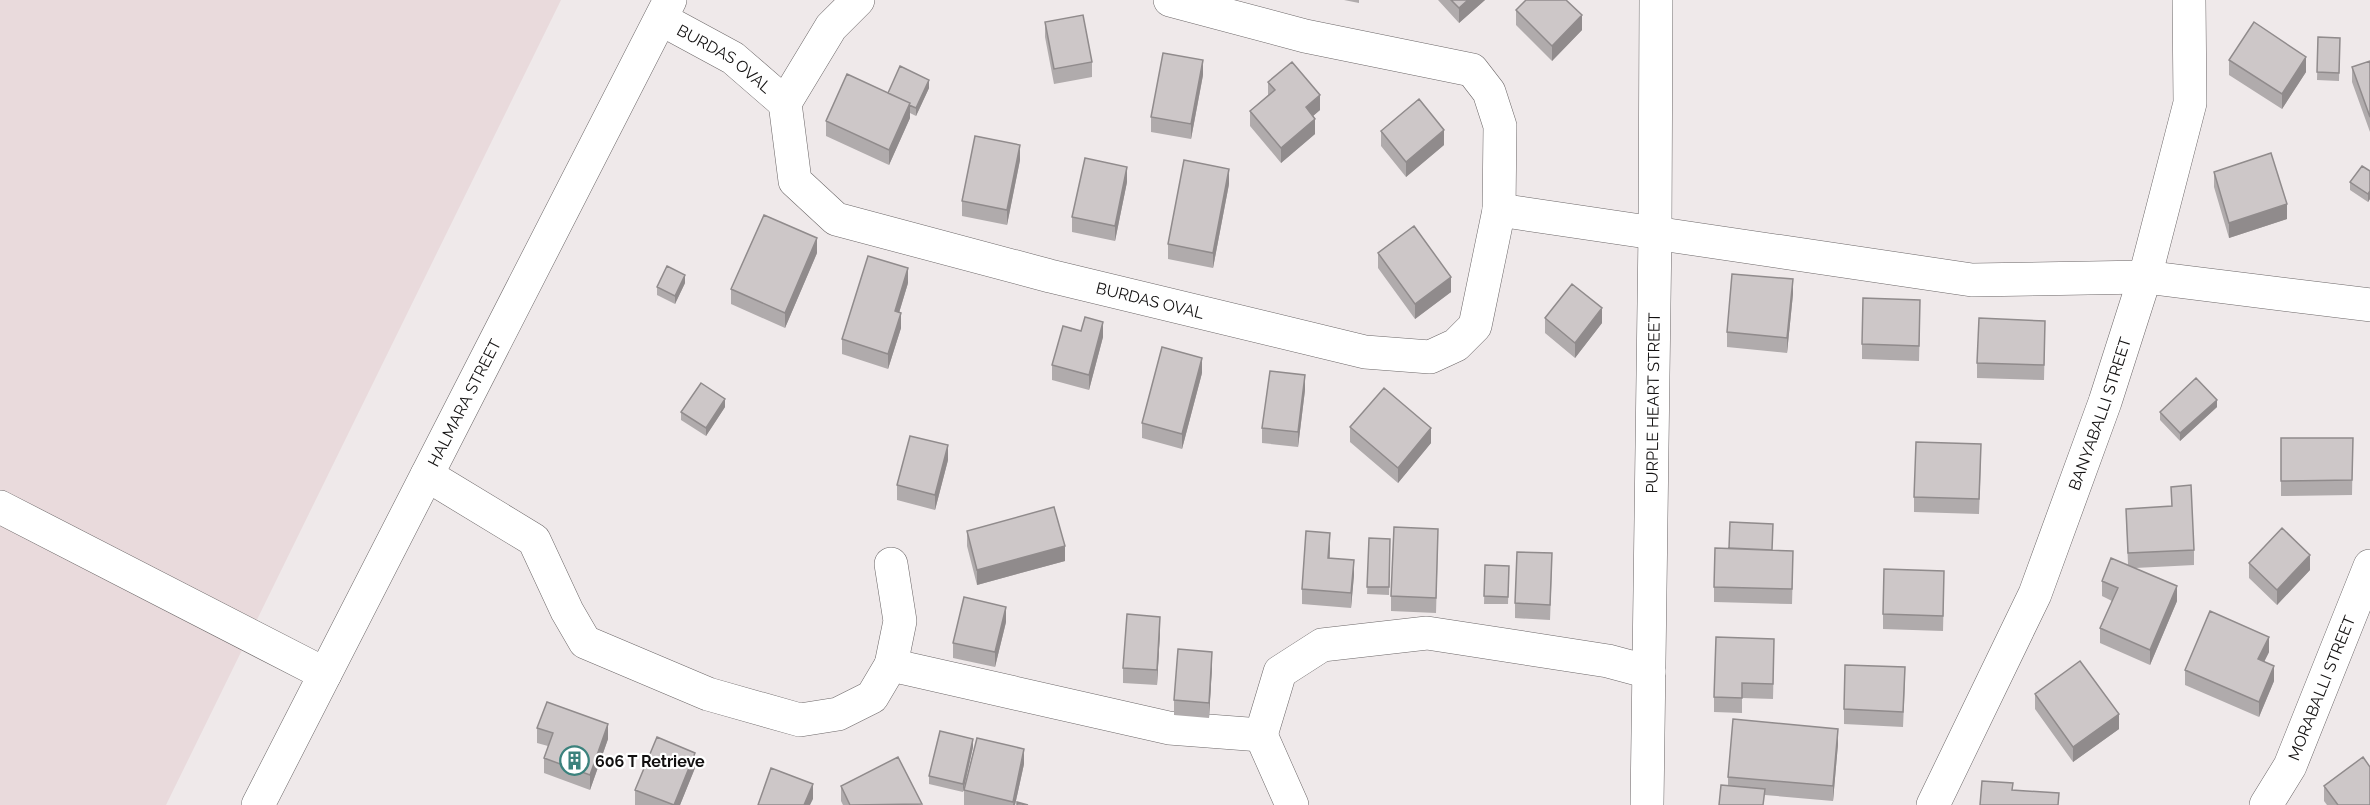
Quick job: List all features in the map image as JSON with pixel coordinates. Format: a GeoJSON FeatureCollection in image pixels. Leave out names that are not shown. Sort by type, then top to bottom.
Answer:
{"type":"FeatureCollection","features":[{"type":"Feature","properties":{"kind":"street","name":"BURDAS OVAL"},"geometry":{"type":"LineString","coordinates":[[858,0],[831,27],[786,103],[795,181],[837,219],[1050,276],[1365,352],[1430,357],[1456,345],[1475,327],[1498,210],[1500,126],[1489,92],[1472,70],[1305,36],[1170,0]]}},
{"type":"Feature","properties":{"kind":"street","name":"PURPLE HEART STREET"},"geometry":{"type":"LineString","coordinates":[[1647,805],[1656,0]]}},
{"type":"Feature","properties":{"kind":"street","name":"BANYABALLI STREET"},"geometry":{"type":"LineString","coordinates":[[1933,805],[2035,594],[2105,402],[2145,277],[2190,103],[2189,0]]}},
{"type":"Feature","properties":{"kind":"street","name":"BURDAS OVAL"},"geometry":{"type":"LineString","coordinates":[[666,9],[733,58],[786,103]]}},
{"type":"Feature","properties":{"kind":"street","name":"HALMARA STREET"},"geometry":{"type":"LineString","coordinates":[[258,805],[666,9]]}},
{"type":"Feature","properties":{"kind":"street"},"geometry":{"type":"LineString","coordinates":[[1498,210],[1972,280],[2145,277],[2370,305]]}},
{"type":"Feature","properties":{"kind":"street"},"geometry":{"type":"LineString","coordinates":[[427,475],[534,540],[567,611],[585,642],[708,694],[800,720],[838,714],[872,697],[891,665],[900,621],[891,564]]}},
{"type":"Feature","properties":{"kind":"street"},"geometry":{"type":"LineString","coordinates":[[0,507],[325,674]]}},
{"type":"Feature","properties":{"kind":"street","name":"MORABALLI STREET"},"geometry":{"type":"LineString","coordinates":[[2266,805],[2290,766],[2370,566]]}},
{"type":"Feature","properties":{"kind":"street"},"geometry":{"type":"LineString","coordinates":[[1292,805],[1261,735],[1280,672],[1322,645],[1427,633],[1608,661],[1649,672]]}},
{"type":"Feature","properties":{"kind":"street"},"geometry":{"type":"LineString","coordinates":[[891,665],[1169,728],[1261,735]]}},
{"type":"Feature","properties":{"kind":"shaded area"},"geometry":{"type":"Polygon","coordinates":[[[0,0],[561,0],[166,805],[0,805],[0,0]]]}},
{"type":"Feature","properties":{"kind":"building"},"geometry":{"type":"Polygon","coordinates":[[[1451,0],[1468,0],[1459,8],[1451,0]]]}},
{"type":"Feature","properties":{"kind":"building"},"geometry":{"type":"Polygon","coordinates":[[[1526,0],[1566,0],[1582,15],[1552,46],[1516,10],[1526,0]]]}},
{"type":"Feature","properties":{"kind":"building"},"geometry":{"type":"Polygon","coordinates":[[[1083,15],[1092,62],[1054,69],[1045,22],[1083,15]]]}},
{"type":"Feature","properties":{"kind":"building"},"geometry":{"type":"Polygon","coordinates":[[[2254,22],[2306,57],[2282,94],[2229,60],[2254,22]]]}},
{"type":"Feature","properties":{"kind":"building"},"geometry":{"type":"Polygon","coordinates":[[[2318,37],[2340,38],[2339,73],[2317,72],[2318,37]]]}},
{"type":"Feature","properties":{"kind":"building"},"geometry":{"type":"Polygon","coordinates":[[[1163,53],[1203,60],[1191,124],[1151,117],[1163,53]]]}},
{"type":"Feature","properties":{"kind":"building"},"geometry":{"type":"Polygon","coordinates":[[[2370,61],[2370,117],[2352,67],[2370,61]]]}},
{"type":"Feature","properties":{"kind":"building"},"geometry":{"type":"Polygon","coordinates":[[[1292,62],[1320,95],[1306,107],[1315,119],[1281,148],[1250,111],[1275,90],[1268,82],[1292,62]]]}},
{"type":"Feature","properties":{"kind":"building"},"geometry":{"type":"Polygon","coordinates":[[[900,66],[929,80],[916,108],[888,93],[900,66]]]}},
{"type":"Feature","properties":{"kind":"building"},"geometry":{"type":"Polygon","coordinates":[[[847,74],[910,103],[889,150],[826,121],[847,74]]]}},
{"type":"Feature","properties":{"kind":"building"},"geometry":{"type":"Polygon","coordinates":[[[1419,99],[1444,130],[1406,162],[1381,131],[1419,99]]]}},
{"type":"Feature","properties":{"kind":"building"},"geometry":{"type":"Polygon","coordinates":[[[975,136],[1020,145],[1007,210],[962,201],[975,136]]]}},
{"type":"Feature","properties":{"kind":"building"},"geometry":{"type":"Polygon","coordinates":[[[2271,153],[2287,204],[2229,223],[2214,172],[2271,153]]]}},
{"type":"Feature","properties":{"kind":"building"},"geometry":{"type":"Polygon","coordinates":[[[1085,158],[1127,167],[1115,226],[1072,217],[1085,158]]]}},
{"type":"Feature","properties":{"kind":"building"},"geometry":{"type":"Polygon","coordinates":[[[1184,160],[1229,169],[1213,253],[1168,244],[1184,160]]]}},
{"type":"Feature","properties":{"kind":"building"},"geometry":{"type":"Polygon","coordinates":[[[2362,166],[2370,171],[2368,194],[2350,182],[2362,166]]]}},
{"type":"Feature","properties":{"kind":"building"},"geometry":{"type":"Polygon","coordinates":[[[764,215],[817,238],[785,313],[731,289],[764,215]]]}},
{"type":"Feature","properties":{"kind":"building"},"geometry":{"type":"Polygon","coordinates":[[[1414,226],[1451,277],[1415,304],[1378,253],[1414,226]]]}},
{"type":"Feature","properties":{"kind":"building"},"geometry":{"type":"Polygon","coordinates":[[[868,256],[908,268],[895,311],[901,313],[888,354],[842,339],[868,256]]]}},
{"type":"Feature","properties":{"kind":"building"},"geometry":{"type":"Polygon","coordinates":[[[667,266],[685,275],[675,296],[657,287],[667,266]]]}},
{"type":"Feature","properties":{"kind":"building"},"geometry":{"type":"Polygon","coordinates":[[[1732,274],[1793,279],[1787,338],[1727,332],[1732,274]]]}},
{"type":"Feature","properties":{"kind":"building"},"geometry":{"type":"Polygon","coordinates":[[[1572,284],[1602,308],[1575,343],[1545,318],[1572,284]]]}},
{"type":"Feature","properties":{"kind":"building"},"geometry":{"type":"Polygon","coordinates":[[[1863,298],[1920,300],[1919,346],[1862,344],[1863,298]]]}},
{"type":"Feature","properties":{"kind":"building"},"geometry":{"type":"Polygon","coordinates":[[[1085,317],[1103,322],[1089,375],[1052,365],[1063,326],[1081,331],[1085,317]]]}},
{"type":"Feature","properties":{"kind":"building"},"geometry":{"type":"Polygon","coordinates":[[[1979,318],[2045,321],[2044,365],[1977,363],[1979,318]]]}},
{"type":"Feature","properties":{"kind":"building"},"geometry":{"type":"Polygon","coordinates":[[[1162,347],[1202,358],[1182,434],[1142,423],[1162,347]]]}},
{"type":"Feature","properties":{"kind":"building"},"geometry":{"type":"Polygon","coordinates":[[[1270,371],[1305,375],[1298,432],[1262,428],[1270,371]]]}},
{"type":"Feature","properties":{"kind":"building"},"geometry":{"type":"Polygon","coordinates":[[[2196,378],[2217,400],[2180,433],[2160,412],[2196,378]]]}},
{"type":"Feature","properties":{"kind":"building"},"geometry":{"type":"Polygon","coordinates":[[[701,383],[725,399],[706,428],[681,412],[701,383]]]}},
{"type":"Feature","properties":{"kind":"building"},"geometry":{"type":"Polygon","coordinates":[[[1384,388],[1431,428],[1398,468],[1350,427],[1384,388]]]}},
{"type":"Feature","properties":{"kind":"building"},"geometry":{"type":"Polygon","coordinates":[[[910,436],[948,445],[935,495],[897,485],[910,436]]]}},
{"type":"Feature","properties":{"kind":"building"},"geometry":{"type":"Polygon","coordinates":[[[2281,438],[2353,438],[2352,480],[2281,481],[2281,438]]]}},
{"type":"Feature","properties":{"kind":"building"},"geometry":{"type":"Polygon","coordinates":[[[1916,442],[1981,444],[1979,499],[1914,497],[1916,442]]]}},
{"type":"Feature","properties":{"kind":"building"},"geometry":{"type":"Polygon","coordinates":[[[2191,485],[2194,550],[2128,553],[2126,509],[2172,506],[2171,487],[2191,485]]]}},
{"type":"Feature","properties":{"kind":"building"},"geometry":{"type":"Polygon","coordinates":[[[1054,507],[1065,546],[977,570],[967,531],[1054,507]]]}},
{"type":"Feature","properties":{"kind":"building"},"geometry":{"type":"Polygon","coordinates":[[[1730,522],[1773,524],[1772,550],[1729,548],[1730,522]]]}},
{"type":"Feature","properties":{"kind":"building"},"geometry":{"type":"Polygon","coordinates":[[[1394,527],[1438,529],[1436,598],[1391,596],[1394,527]]]}},
{"type":"Feature","properties":{"kind":"building"},"geometry":{"type":"Polygon","coordinates":[[[2282,528],[2310,555],[2277,590],[2249,563],[2282,528]]]}},
{"type":"Feature","properties":{"kind":"building"},"geometry":{"type":"Polygon","coordinates":[[[1306,531],[1330,533],[1328,558],[1354,560],[1351,593],[1302,589],[1306,531]]]}},
{"type":"Feature","properties":{"kind":"building"},"geometry":{"type":"Polygon","coordinates":[[[1369,538],[1390,539],[1389,587],[1367,587],[1369,538]]]}},
{"type":"Feature","properties":{"kind":"building"},"geometry":{"type":"Polygon","coordinates":[[[1715,548],[1793,551],[1792,589],[1714,587],[1715,548]]]}},
{"type":"Feature","properties":{"kind":"building"},"geometry":{"type":"Polygon","coordinates":[[[1517,552],[1552,553],[1550,605],[1515,603],[1517,552]]]}},
{"type":"Feature","properties":{"kind":"building"},"geometry":{"type":"Polygon","coordinates":[[[2111,558],[2177,586],[2150,650],[2100,628],[2118,588],[2102,581],[2111,558]]]}},
{"type":"Feature","properties":{"kind":"building"},"geometry":{"type":"Polygon","coordinates":[[[1485,565],[1509,566],[1508,597],[1484,596],[1485,565]]]}},
{"type":"Feature","properties":{"kind":"building"},"geometry":{"type":"Polygon","coordinates":[[[1884,569],[1944,571],[1943,616],[1883,614],[1884,569]]]}},
{"type":"Feature","properties":{"kind":"building"},"geometry":{"type":"Polygon","coordinates":[[[964,597],[1006,607],[995,652],[953,643],[964,597]]]}},
{"type":"Feature","properties":{"kind":"building"},"geometry":{"type":"Polygon","coordinates":[[[2210,611],[2269,637],[2258,659],[2274,666],[2259,702],[2185,670],[2210,611]]]}},
{"type":"Feature","properties":{"kind":"building"},"geometry":{"type":"Polygon","coordinates":[[[1127,614],[1160,617],[1157,670],[1123,668],[1127,614]]]}},
{"type":"Feature","properties":{"kind":"building"},"geometry":{"type":"Polygon","coordinates":[[[1716,637],[1774,639],[1773,684],[1742,683],[1742,698],[1714,697],[1716,637]]]}},
{"type":"Feature","properties":{"kind":"building"},"geometry":{"type":"Polygon","coordinates":[[[1178,649],[1212,652],[1209,703],[1174,700],[1178,649]]]}},
{"type":"Feature","properties":{"kind":"building"},"geometry":{"type":"Polygon","coordinates":[[[2080,661],[2119,714],[2073,747],[2035,694],[2080,661]]]}},
{"type":"Feature","properties":{"kind":"building"},"geometry":{"type":"Polygon","coordinates":[[[1845,665],[1905,667],[1903,712],[1844,709],[1845,665]]]}},
{"type":"Feature","properties":{"kind":"building","name":"606 T Retrieve"},"geometry":{"type":"Polygon","coordinates":[[[547,702],[608,724],[590,775],[544,758],[553,733],[537,728],[547,702]]]}},
{"type":"Feature","properties":{"kind":"building"},"geometry":{"type":"Polygon","coordinates":[[[1733,719],[1838,729],[1833,786],[1728,777],[1733,719]]]}},
{"type":"Feature","properties":{"kind":"building"},"geometry":{"type":"Polygon","coordinates":[[[940,731],[973,739],[963,784],[929,776],[940,731]]]}},
{"type":"Feature","properties":{"kind":"building"},"geometry":{"type":"Polygon","coordinates":[[[657,737],[695,753],[674,805],[635,790],[657,737]]]}},
{"type":"Feature","properties":{"kind":"building"},"geometry":{"type":"Polygon","coordinates":[[[977,738],[1024,749],[1013,802],[964,790],[977,738]]]}},
{"type":"Feature","properties":{"kind":"building"},"geometry":{"type":"Polygon","coordinates":[[[898,757],[922,804],[850,805],[841,786],[898,757]]]}},
{"type":"Feature","properties":{"kind":"building"},"geometry":{"type":"Polygon","coordinates":[[[2363,757],[2370,767],[2370,805],[2338,805],[2324,786],[2363,757]]]}},
{"type":"Feature","properties":{"kind":"building"},"geometry":{"type":"Polygon","coordinates":[[[771,768],[813,784],[804,805],[758,805],[771,768]]]}},
{"type":"Feature","properties":{"kind":"building"},"geometry":{"type":"Polygon","coordinates":[[[1982,781],[2013,783],[2012,790],[2059,793],[2058,805],[1980,805],[1982,781]]]}},
{"type":"Feature","properties":{"kind":"building"},"geometry":{"type":"Polygon","coordinates":[[[1721,785],[1765,789],[1763,805],[1719,805],[1721,785]]]}},
{"type":"Feature","properties":{"kind":"place","name":"606 T Retrieve"},"geometry":{"type":"Point","coordinates":[574,761]}}]}
